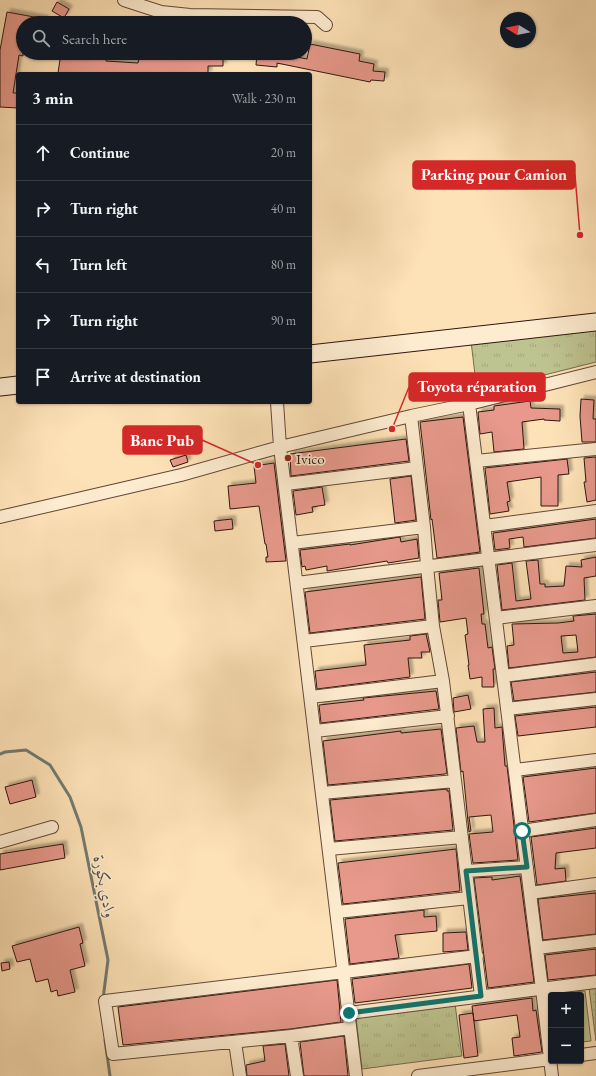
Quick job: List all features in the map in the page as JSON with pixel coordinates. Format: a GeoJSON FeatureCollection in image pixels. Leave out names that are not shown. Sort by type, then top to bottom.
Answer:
{"type":"FeatureCollection","features":[{"type":"Feature","properties":{"kind":"main road"},"geometry":{"type":"LineString","coordinates":[[312,342],[596,312]]}},
{"type":"Feature","properties":{"kind":"main road"},"geometry":{"type":"LineString","coordinates":[[312,354],[596,322]]}},
{"type":"Feature","properties":{"kind":"main road"},"geometry":{"type":"LineString","coordinates":[[0,375],[16,374]]}},
{"type":"Feature","properties":{"kind":"main road"},"geometry":{"type":"LineString","coordinates":[[0,387],[16,385]]}},
{"type":"Feature","properties":{"kind":"street"},"geometry":{"type":"LineString","coordinates":[[124,0],[161,12],[190,15],[254,16]]}},
{"type":"Feature","properties":{"kind":"street"},"geometry":{"type":"LineString","coordinates":[[312,17],[318,17],[326,25]]}},
{"type":"Feature","properties":{"kind":"street"},"geometry":{"type":"LineString","coordinates":[[0,517],[181,475],[280,447],[469,404],[596,372]]}},
{"type":"Feature","properties":{"kind":"street"},"geometry":{"type":"LineString","coordinates":[[277,404],[280,447],[286,484],[356,1076]]}},
{"type":"Feature","properties":{"kind":"street"},"geometry":{"type":"LineString","coordinates":[[469,404],[548,1042]]}},
{"type":"Feature","properties":{"kind":"street"},"geometry":{"type":"LineString","coordinates":[[411,416],[424,527],[433,626],[448,716],[481,996]]}},
{"type":"Feature","properties":{"kind":"street"},"geometry":{"type":"LineString","coordinates":[[476,462],[596,449]]}},
{"type":"Feature","properties":{"kind":"street"},"geometry":{"type":"LineString","coordinates":[[286,484],[417,468]]}},
{"type":"Feature","properties":{"kind":"street"},"geometry":{"type":"LineString","coordinates":[[484,526],[596,511]]}},
{"type":"Feature","properties":{"kind":"street"},"geometry":{"type":"LineString","coordinates":[[292,543],[424,527]]}},
{"type":"Feature","properties":{"kind":"street"},"geometry":{"type":"LineString","coordinates":[[297,583],[596,545]]}},
{"type":"Feature","properties":{"kind":"street"},"geometry":{"type":"LineString","coordinates":[[496,618],[596,606]]}},
{"type":"Feature","properties":{"kind":"street"},"geometry":{"type":"LineString","coordinates":[[304,641],[433,626]]}},
{"type":"Feature","properties":{"kind":"street"},"geometry":{"type":"LineString","coordinates":[[503,676],[596,664]]}},
{"type":"Feature","properties":{"kind":"street"},"geometry":{"type":"LineString","coordinates":[[311,697],[443,681]]}},
{"type":"Feature","properties":{"kind":"street"},"geometry":{"type":"LineString","coordinates":[[507,709],[596,699]]}},
{"type":"Feature","properties":{"kind":"street"},"geometry":{"type":"LineString","coordinates":[[315,731],[448,716]]}},
{"type":"Feature","properties":{"kind":"street"},"geometry":{"type":"LineString","coordinates":[[515,770],[596,760]]}},
{"type":"Feature","properties":{"kind":"street"},"geometry":{"type":"LineString","coordinates":[[322,793],[455,781]]}},
{"type":"Feature","properties":{"kind":"street"},"geometry":{"type":"LineString","coordinates":[[522,831],[596,820]]}},
{"type":"Feature","properties":{"kind":"street"},"geometry":{"type":"LineString","coordinates":[[0,842],[52,827]]}},
{"type":"Feature","properties":{"kind":"street"},"geometry":{"type":"LineString","coordinates":[[329,850],[462,836]]}},
{"type":"Feature","properties":{"kind":"street"},"geometry":{"type":"LineString","coordinates":[[466,871],[527,867]]}},
{"type":"Feature","properties":{"kind":"street"},"geometry":{"type":"LineString","coordinates":[[530,893],[596,884]]}},
{"type":"Feature","properties":{"kind":"street"},"geometry":{"type":"LineString","coordinates":[[337,912],[469,898]]}},
{"type":"Feature","properties":{"kind":"street"},"geometry":{"type":"LineString","coordinates":[[537,948],[596,941]]}},
{"type":"Feature","properties":{"kind":"street"},"geometry":{"type":"LineString","coordinates":[[350,1028],[291,1036],[113,1054],[105,1001],[476,956]]}},
{"type":"Feature","properties":{"kind":"street"},"geometry":{"type":"LineString","coordinates":[[349,1013],[596,982]]}},
{"type":"Feature","properties":{"kind":"street"},"geometry":{"type":"LineString","coordinates":[[291,1036],[297,1076]]}},
{"type":"Feature","properties":{"kind":"street"},"geometry":{"type":"LineString","coordinates":[[235,1042],[240,1076]]}},
{"type":"Feature","properties":{"kind":"street"},"geometry":{"type":"LineString","coordinates":[[584,1055],[596,1053]]}},
{"type":"Feature","properties":{"kind":"street"},"geometry":{"type":"LineString","coordinates":[[418,1076],[488,1072],[548,1059]]}},
{"type":"Feature","properties":{"kind":"street"},"geometry":{"type":"LineString","coordinates":[[551,1064],[552,1076]]}},
{"type":"Feature","properties":{"kind":"green space"},"geometry":{"type":"Polygon","coordinates":[[[596,328],[596,362],[477,392],[471,341],[596,328]]]}},
{"type":"Feature","properties":{"kind":"green space"},"geometry":{"type":"Polygon","coordinates":[[[596,987],[596,1041],[589,988],[596,987]]]}},
{"type":"Feature","properties":{"kind":"green space"},"geometry":{"type":"Polygon","coordinates":[[[585,991],[591,1041],[584,1042],[584,992],[574,992],[585,991]]]}},
{"type":"Feature","properties":{"kind":"green space"},"geometry":{"type":"Polygon","coordinates":[[[455,1004],[462,1056],[362,1069],[356,1017],[455,1004]]]}},
{"type":"Feature","properties":{"kind":"building"},"geometry":{"type":"Polygon","coordinates":[[[57,2],[69,9],[65,16],[61,16],[52,11],[57,2]]]}},
{"type":"Feature","properties":{"kind":"building"},"geometry":{"type":"Polygon","coordinates":[[[7,12],[29,16],[16,16],[16,60],[18,60],[13,93],[16,93],[16,108],[0,107],[0,50],[7,12]]]}},
{"type":"Feature","properties":{"kind":"building"},"geometry":{"type":"Polygon","coordinates":[[[312,44],[360,54],[359,61],[374,64],[373,71],[385,72],[384,81],[371,80],[370,82],[277,63],[277,67],[256,65],[256,60],[312,60],[312,44]]]}},
{"type":"Feature","properties":{"kind":"building"},"geometry":{"type":"Polygon","coordinates":[[[60,60],[106,60],[138,63],[139,60],[223,60],[223,66],[208,66],[208,72],[58,72],[60,60]]]}},
{"type":"Feature","properties":{"kind":"building"},"geometry":{"type":"Polygon","coordinates":[[[581,399],[594,400],[593,419],[596,419],[596,442],[582,442],[580,416],[581,399]]]}},
{"type":"Feature","properties":{"kind":"building"},"geometry":{"type":"Polygon","coordinates":[[[530,401],[531,408],[560,409],[560,421],[544,419],[522,422],[524,449],[494,452],[492,432],[480,434],[478,412],[494,410],[494,406],[530,401]]]}},
{"type":"Feature","properties":{"kind":"building"},"geometry":{"type":"Polygon","coordinates":[[[463,417],[480,552],[437,558],[432,519],[431,520],[420,422],[463,417]]]}},
{"type":"Feature","properties":{"kind":"building"},"geometry":{"type":"Polygon","coordinates":[[[406,439],[409,461],[291,476],[290,454],[406,439]]]}},
{"type":"Feature","properties":{"kind":"building"},"geometry":{"type":"Polygon","coordinates":[[[186,455],[188,462],[173,467],[170,460],[186,455]]]}},
{"type":"Feature","properties":{"kind":"building"},"geometry":{"type":"Polygon","coordinates":[[[596,457],[596,500],[587,502],[584,482],[586,482],[584,458],[596,457]]]}},
{"type":"Feature","properties":{"kind":"building"},"geometry":{"type":"Polygon","coordinates":[[[567,459],[569,474],[558,475],[558,506],[541,506],[541,477],[507,482],[510,501],[507,502],[509,511],[490,514],[485,468],[567,459]]]}},
{"type":"Feature","properties":{"kind":"building"},"geometry":{"type":"Polygon","coordinates":[[[274,463],[286,561],[266,562],[266,557],[268,557],[259,506],[230,509],[228,486],[256,483],[254,466],[274,463]]]}},
{"type":"Feature","properties":{"kind":"building"},"geometry":{"type":"Polygon","coordinates":[[[411,476],[416,520],[395,523],[390,479],[411,476]]]}},
{"type":"Feature","properties":{"kind":"building"},"geometry":{"type":"Polygon","coordinates":[[[322,487],[325,505],[312,507],[313,512],[296,515],[293,491],[322,487]]]}},
{"type":"Feature","properties":{"kind":"building"},"geometry":{"type":"Polygon","coordinates":[[[232,519],[233,529],[215,531],[214,521],[232,519]]]}},
{"type":"Feature","properties":{"kind":"building"},"geometry":{"type":"Polygon","coordinates":[[[596,519],[596,538],[524,547],[523,537],[509,539],[510,548],[495,550],[493,533],[596,519]]]}},
{"type":"Feature","properties":{"kind":"building"},"geometry":{"type":"Polygon","coordinates":[[[400,537],[401,542],[417,539],[419,558],[388,563],[387,561],[327,571],[327,566],[306,570],[305,566],[302,567],[300,550],[350,545],[400,537]]]}},
{"type":"Feature","properties":{"kind":"building"},"geometry":{"type":"Polygon","coordinates":[[[596,557],[596,576],[584,578],[585,600],[502,610],[497,565],[512,563],[516,601],[531,599],[526,561],[538,560],[540,584],[545,584],[545,587],[564,586],[566,566],[582,567],[581,560],[596,557]]]}},
{"type":"Feature","properties":{"kind":"building"},"geometry":{"type":"Polygon","coordinates":[[[479,568],[484,614],[481,614],[482,624],[485,624],[488,648],[492,647],[495,669],[493,669],[494,687],[482,687],[482,677],[470,679],[465,635],[468,634],[466,618],[440,622],[438,600],[442,600],[439,573],[479,568]]]}},
{"type":"Feature","properties":{"kind":"building"},"geometry":{"type":"Polygon","coordinates":[[[421,577],[425,619],[310,633],[305,592],[421,577]]]}},
{"type":"Feature","properties":{"kind":"building"},"geometry":{"type":"Polygon","coordinates":[[[596,614],[596,657],[509,668],[507,646],[514,645],[512,624],[558,623],[574,621],[573,616],[596,614]],[[576,635],[561,636],[563,653],[578,652],[576,635]]]}},
{"type":"Feature","properties":{"kind":"building"},"geometry":{"type":"Polygon","coordinates":[[[426,634],[430,652],[421,652],[422,658],[408,658],[410,677],[317,689],[315,671],[366,665],[364,645],[410,640],[410,636],[426,634]]]}},
{"type":"Feature","properties":{"kind":"building"},"geometry":{"type":"Polygon","coordinates":[[[596,672],[596,692],[514,701],[511,682],[596,672]]]}},
{"type":"Feature","properties":{"kind":"building"},"geometry":{"type":"Polygon","coordinates":[[[436,691],[439,709],[321,723],[319,705],[364,700],[363,698],[436,691]]]}},
{"type":"Feature","properties":{"kind":"building"},"geometry":{"type":"Polygon","coordinates":[[[468,695],[471,709],[454,712],[453,698],[468,695]]]}},
{"type":"Feature","properties":{"kind":"building"},"geometry":{"type":"Polygon","coordinates":[[[596,707],[596,727],[518,736],[515,716],[596,707]]]}},
{"type":"Feature","properties":{"kind":"building"},"geometry":{"type":"Polygon","coordinates":[[[494,708],[495,728],[502,727],[505,766],[507,766],[518,860],[473,863],[469,834],[493,832],[491,815],[469,817],[471,831],[469,832],[463,771],[461,772],[456,728],[474,726],[477,742],[485,742],[483,709],[494,708]]]}},
{"type":"Feature","properties":{"kind":"building"},"geometry":{"type":"Polygon","coordinates":[[[441,729],[447,773],[445,774],[328,785],[323,741],[401,731],[401,733],[441,729]]]}},
{"type":"Feature","properties":{"kind":"building"},"geometry":{"type":"Polygon","coordinates":[[[596,768],[596,813],[529,822],[523,777],[596,768]]]}},
{"type":"Feature","properties":{"kind":"building"},"geometry":{"type":"Polygon","coordinates":[[[32,780],[36,797],[10,804],[5,787],[32,780]]]}},
{"type":"Feature","properties":{"kind":"building"},"geometry":{"type":"Polygon","coordinates":[[[447,789],[447,791],[449,791],[453,830],[335,841],[330,800],[447,789]]]}},
{"type":"Feature","properties":{"kind":"building"},"geometry":{"type":"Polygon","coordinates":[[[596,828],[596,848],[556,853],[555,869],[565,868],[566,881],[537,885],[531,837],[596,828]]]}},
{"type":"Feature","properties":{"kind":"building"},"geometry":{"type":"Polygon","coordinates":[[[63,844],[65,858],[0,870],[0,854],[63,844]]]}},
{"type":"Feature","properties":{"kind":"building"},"geometry":{"type":"Polygon","coordinates":[[[456,849],[460,891],[343,904],[338,863],[456,849]]]}},
{"type":"Feature","properties":{"kind":"building"},"geometry":{"type":"Polygon","coordinates":[[[520,876],[534,982],[488,988],[474,878],[492,877],[492,880],[520,876]]]}},
{"type":"Feature","properties":{"kind":"building"},"geometry":{"type":"Polygon","coordinates":[[[596,893],[596,934],[543,940],[538,899],[596,893]]]}},
{"type":"Feature","properties":{"kind":"building"},"geometry":{"type":"Polygon","coordinates":[[[424,910],[424,917],[436,916],[437,931],[395,935],[399,958],[350,964],[345,919],[424,910]]]}},
{"type":"Feature","properties":{"kind":"building"},"geometry":{"type":"Polygon","coordinates":[[[79,927],[83,943],[80,944],[85,966],[70,970],[75,992],[58,996],[57,990],[51,992],[48,979],[36,982],[30,959],[17,962],[12,946],[79,927]]]}},
{"type":"Feature","properties":{"kind":"building"},"geometry":{"type":"Polygon","coordinates":[[[466,932],[468,950],[443,952],[443,933],[466,932]]]}},
{"type":"Feature","properties":{"kind":"building"},"geometry":{"type":"Polygon","coordinates":[[[596,949],[596,975],[548,980],[545,955],[596,949]]]}},
{"type":"Feature","properties":{"kind":"building"},"geometry":{"type":"Polygon","coordinates":[[[9,962],[10,969],[2,971],[1,963],[9,962]]]}},
{"type":"Feature","properties":{"kind":"building"},"geometry":{"type":"Polygon","coordinates":[[[469,964],[472,988],[355,1003],[352,979],[469,964]]]}},
{"type":"Feature","properties":{"kind":"building"},"geometry":{"type":"Polygon","coordinates":[[[337,980],[341,1022],[290,1029],[123,1045],[118,1007],[337,980]]]}},
{"type":"Feature","properties":{"kind":"building"},"geometry":{"type":"Polygon","coordinates":[[[532,998],[533,1011],[536,1010],[542,1052],[514,1056],[512,1038],[520,1037],[517,1015],[474,1021],[472,1006],[532,998]]]}},
{"type":"Feature","properties":{"kind":"building"},"geometry":{"type":"Polygon","coordinates":[[[473,1013],[478,1056],[464,1058],[459,1015],[473,1013]]]}},
{"type":"Feature","properties":{"kind":"building"},"geometry":{"type":"Polygon","coordinates":[[[344,1036],[348,1076],[304,1076],[300,1042],[344,1036]]]}},
{"type":"Feature","properties":{"kind":"building"},"geometry":{"type":"Polygon","coordinates":[[[285,1044],[289,1076],[247,1076],[246,1065],[265,1061],[263,1046],[285,1044]]]}},
{"type":"Feature","properties":{"kind":"waterway","name":"وادي بكورة"},"geometry":{"type":"LineString","coordinates":[[0,754],[5,752],[26,750],[50,765],[70,797],[81,827],[108,960],[103,999]]}},
{"type":"Feature","properties":{"kind":"waterway","name":"وادي بكورة"},"geometry":{"type":"LineString","coordinates":[[105,1040],[110,1076]]}},
{"type":"Feature","properties":{"kind":"place","name":"Parking pour Camion"},"geometry":{"type":"Point","coordinates":[580,235]}},
{"type":"Feature","properties":{"kind":"place","name":"Toyota réparation"},"geometry":{"type":"Point","coordinates":[392,429]}},
{"type":"Feature","properties":{"kind":"place","name":"Ivico"},"geometry":{"type":"Point","coordinates":[288,458]}},
{"type":"Feature","properties":{"kind":"place","name":"Banc Pub"},"geometry":{"type":"Point","coordinates":[258,465]}},
{"type":"Feature","properties":{"kind":"route"},"geometry":{"type":"LineString","coordinates":[[349,1013],[481,996],[466,871],[527,867],[522,831]]}}]}
